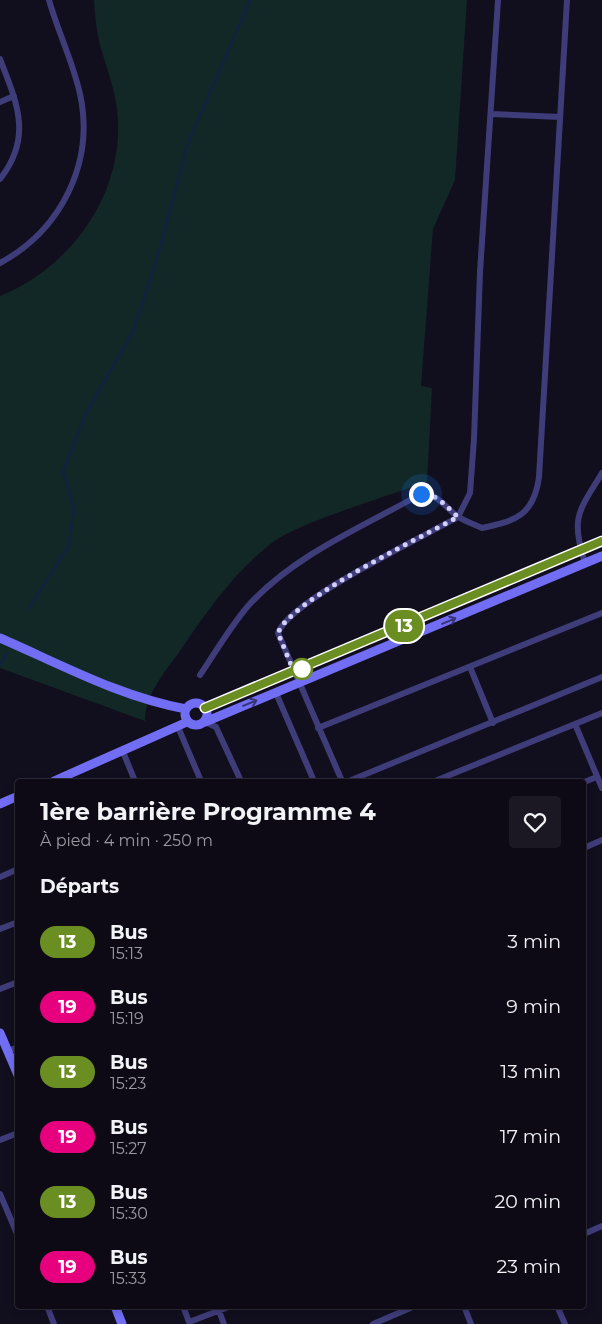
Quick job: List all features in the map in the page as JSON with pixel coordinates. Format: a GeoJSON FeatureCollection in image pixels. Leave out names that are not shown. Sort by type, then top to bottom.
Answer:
{"type":"FeatureCollection","features":[{"type":"Feature","properties":{"kind":"main road"},"geometry":{"type":"LineString","coordinates":[[205,708],[602,541]]}},
{"type":"Feature","properties":{"kind":"main road"},"geometry":{"type":"LineString","coordinates":[[186,709],[185,717],[188,722],[196,726],[602,556]]}},
{"type":"Feature","properties":{"kind":"main road"},"geometry":{"type":"LineString","coordinates":[[0,638],[116,689],[142,698],[186,709],[195,703],[205,708],[207,715],[205,722]]}},
{"type":"Feature","properties":{"kind":"main road"},"geometry":{"type":"LineString","coordinates":[[59,779],[188,722]]}},
{"type":"Feature","properties":{"kind":"main road"},"geometry":{"type":"LineString","coordinates":[[0,804],[15,797]]}},
{"type":"Feature","properties":{"kind":"main road"},"geometry":{"type":"LineString","coordinates":[[0,1033],[15,1067]]}},
{"type":"Feature","properties":{"kind":"main road"},"geometry":{"type":"LineString","coordinates":[[116,1309],[122,1324]]}},
{"type":"Feature","properties":{"kind":"street"},"geometry":{"type":"LineString","coordinates":[[0,263],[16,254],[49,225],[64,204],[75,180],[82,154],[84,111],[80,92],[49,0]]}},
{"type":"Feature","properties":{"kind":"street"},"geometry":{"type":"LineString","coordinates":[[341,779],[298,684],[278,633],[281,626],[289,618],[321,592],[458,517],[470,493],[474,439],[480,272],[498,0]]}},
{"type":"Feature","properties":{"kind":"street"},"geometry":{"type":"LineString","coordinates":[[200,675],[247,607],[270,585],[302,560],[421,494],[428,493],[458,517],[482,528],[505,523],[524,514],[530,506],[538,487],[567,0]]}},
{"type":"Feature","properties":{"kind":"street"},"geometry":{"type":"LineString","coordinates":[[0,59],[14,96],[21,131],[16,152],[0,179]]}},
{"type":"Feature","properties":{"kind":"street"},"geometry":{"type":"LineString","coordinates":[[0,102],[14,96]]}},
{"type":"Feature","properties":{"kind":"street"},"geometry":{"type":"LineString","coordinates":[[491,114],[560,117]]}},
{"type":"Feature","properties":{"kind":"street"},"geometry":{"type":"LineString","coordinates":[[585,563],[581,550],[577,515],[602,473]]}},
{"type":"Feature","properties":{"kind":"street"},"geometry":{"type":"LineString","coordinates":[[318,728],[602,613]]}},
{"type":"Feature","properties":{"kind":"street"},"geometry":{"type":"LineString","coordinates":[[470,667],[493,724]]}},
{"type":"Feature","properties":{"kind":"street"},"geometry":{"type":"LineString","coordinates":[[354,779],[602,678]]}},
{"type":"Feature","properties":{"kind":"street"},"geometry":{"type":"LineString","coordinates":[[276,693],[313,779]]}},
{"type":"Feature","properties":{"kind":"street"},"geometry":{"type":"LineString","coordinates":[[440,779],[602,714]]}},
{"type":"Feature","properties":{"kind":"street"},"geometry":{"type":"LineString","coordinates":[[205,722],[216,727],[240,779]]}},
{"type":"Feature","properties":{"kind":"street"},"geometry":{"type":"LineString","coordinates":[[575,724],[602,788]]}},
{"type":"Feature","properties":{"kind":"street"},"geometry":{"type":"LineString","coordinates":[[178,727],[200,779]]}},
{"type":"Feature","properties":{"kind":"street"},"geometry":{"type":"LineString","coordinates":[[123,752],[134,779]]}},
{"type":"Feature","properties":{"kind":"street"},"geometry":{"type":"LineString","coordinates":[[586,781],[597,777]]}},
{"type":"Feature","properties":{"kind":"street"},"geometry":{"type":"LineString","coordinates":[[586,847],[602,840]]}},
{"type":"Feature","properties":{"kind":"street"},"geometry":{"type":"LineString","coordinates":[[0,876],[15,870]]}},
{"type":"Feature","properties":{"kind":"street"},"geometry":{"type":"LineString","coordinates":[[0,929],[15,923]]}},
{"type":"Feature","properties":{"kind":"street"},"geometry":{"type":"LineString","coordinates":[[0,990],[15,983]]}},
{"type":"Feature","properties":{"kind":"street"},"geometry":{"type":"LineString","coordinates":[[8,1051],[15,1048]]}},
{"type":"Feature","properties":{"kind":"street"},"geometry":{"type":"LineString","coordinates":[[0,1140],[15,1134]]}},
{"type":"Feature","properties":{"kind":"street"},"geometry":{"type":"LineString","coordinates":[[0,1194],[15,1229]]}},
{"type":"Feature","properties":{"kind":"street"},"geometry":{"type":"LineString","coordinates":[[586,1233],[602,1226]]}},
{"type":"Feature","properties":{"kind":"street"},"geometry":{"type":"LineString","coordinates":[[48,1309],[54,1324]]}},
{"type":"Feature","properties":{"kind":"street"},"geometry":{"type":"LineString","coordinates":[[184,1309],[189,1322],[224,1309]]}},
{"type":"Feature","properties":{"kind":"street"},"geometry":{"type":"LineString","coordinates":[[373,1324],[388,1321],[410,1309]]}},
{"type":"Feature","properties":{"kind":"street"},"geometry":{"type":"LineString","coordinates":[[465,1309],[471,1324]]}},
{"type":"Feature","properties":{"kind":"street"},"geometry":{"type":"LineString","coordinates":[[558,1309],[565,1324]]}},
{"type":"Feature","properties":{"kind":"street"},"geometry":{"type":"LineString","coordinates":[[219,1311],[224,1324]]}},
{"type":"Feature","properties":{"kind":"green space"},"geometry":{"type":"Polygon","coordinates":[[[94,0],[467,0],[455,180],[433,229],[421,386],[432,388],[427,482],[308,524],[272,542],[243,569],[220,595],[162,675],[148,702],[145,721],[0,668],[0,296],[25,284],[49,267],[69,248],[87,226],[101,202],[111,176],[117,148],[118,120],[114,91],[99,39],[94,0]]]}},
{"type":"Feature","properties":{"kind":"waterway"},"geometry":{"type":"LineString","coordinates":[[29,608],[69,545],[74,509],[63,471],[86,413],[134,330],[160,248],[187,146],[250,0]]}},
{"type":"Feature","properties":{"kind":"waterway"},"geometry":{"type":"LineString","coordinates":[[0,665],[7,653]]}},
{"type":"Feature","properties":{"kind":"bus line","name":"13"},"geometry":{"type":"LineString","coordinates":[[205,708],[602,541]]}},
{"type":"Feature","properties":{"kind":"route"},"geometry":{"type":"LineString","coordinates":[[302,669],[294,672],[278,633],[281,626],[289,618],[321,592],[458,517],[433,496],[428,493],[421,494]]}}]}
